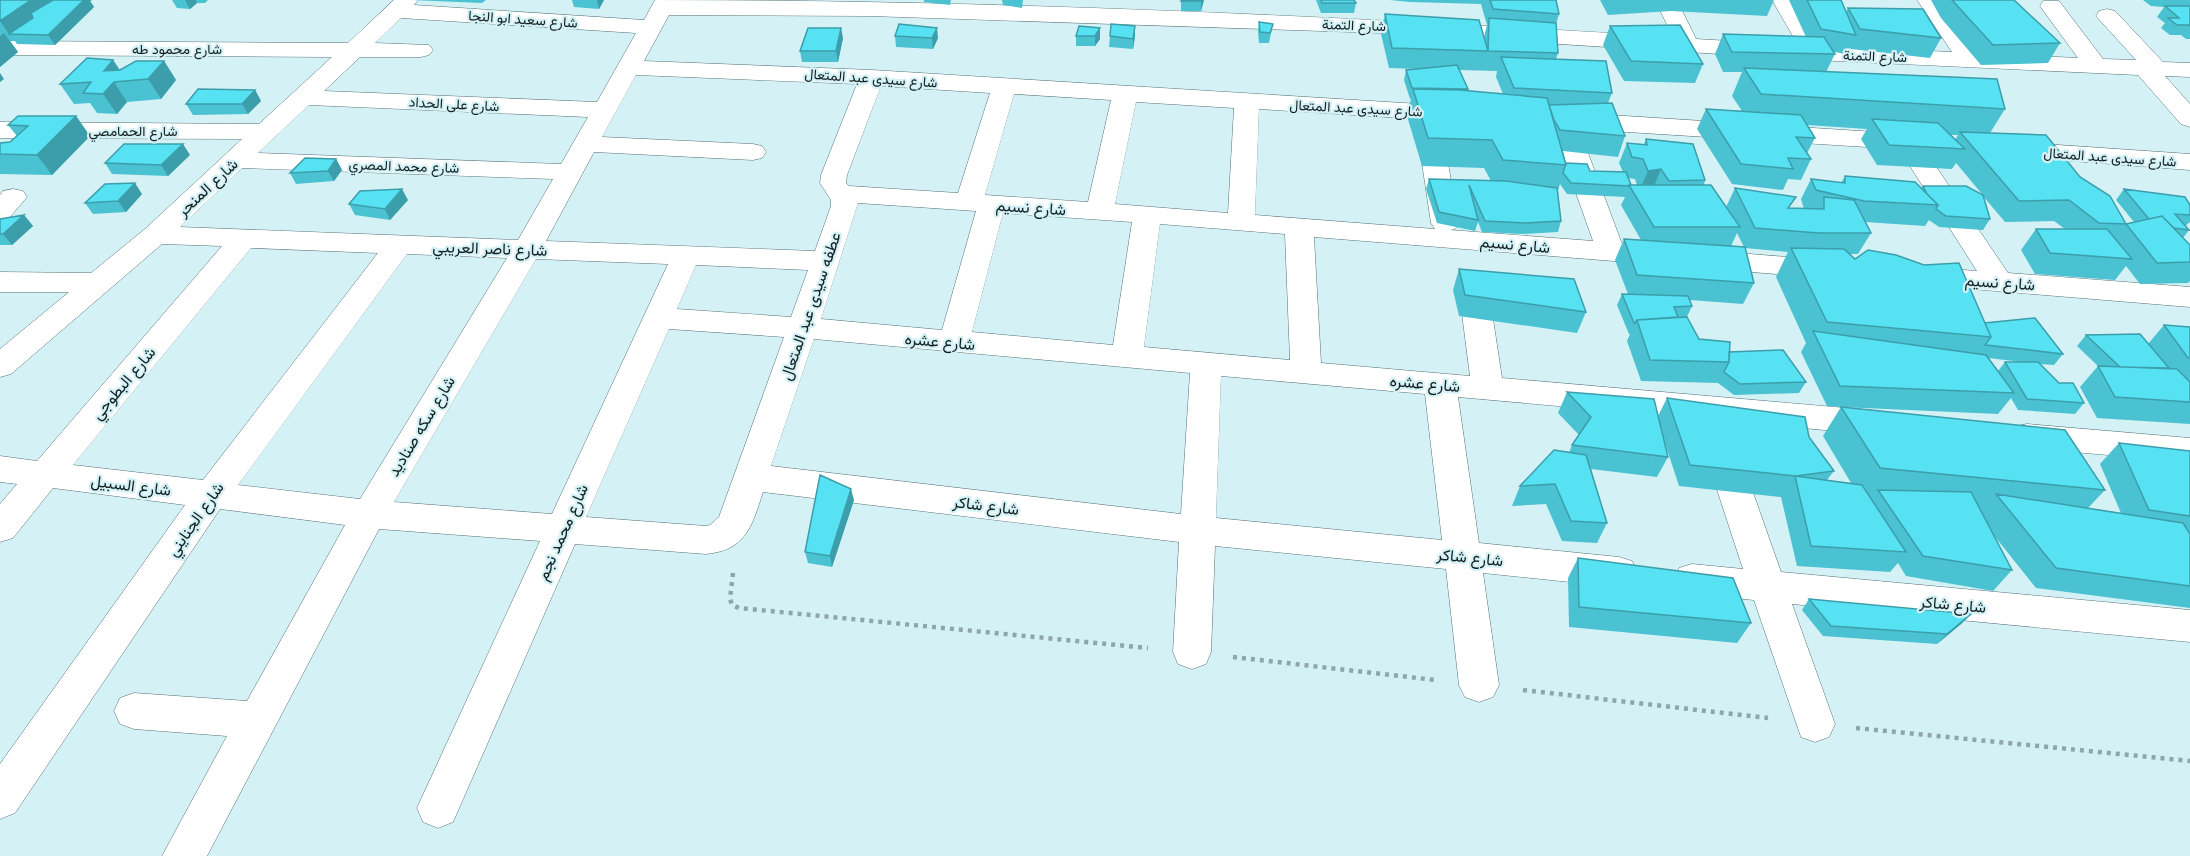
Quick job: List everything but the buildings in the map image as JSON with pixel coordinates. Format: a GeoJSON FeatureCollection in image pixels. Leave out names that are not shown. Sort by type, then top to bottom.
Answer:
{"type":"FeatureCollection","features":[{"type":"Feature","properties":{"kind":"street"},"geometry":{"type":"LineString","coordinates":[[1666,0],[1688,45]]}},
{"type":"Feature","properties":{"kind":"street"},"geometry":{"type":"LineString","coordinates":[[1783,0],[1815,53]]}},
{"type":"Feature","properties":{"kind":"street"},"geometry":{"type":"LineString","coordinates":[[1928,0],[1970,60]]}},
{"type":"Feature","properties":{"kind":"street","name":"شارع سعيد ابو النجا"},"geometry":{"type":"LineString","coordinates":[[401,5],[660,12]]}},
{"type":"Feature","properties":{"kind":"street","name":"شارع المنحر"},"geometry":{"type":"LineString","coordinates":[[0,366],[155,235],[401,5]]}},
{"type":"Feature","properties":{"kind":"street","name":"شارع التمنة"},"geometry":{"type":"LineString","coordinates":[[660,12],[872,5],[1259,10],[1486,22],[1688,45],[2190,70]]}},
{"type":"Feature","properties":{"kind":"street"},"geometry":{"type":"LineString","coordinates":[[2052,6],[2095,65]]}},
{"type":"Feature","properties":{"kind":"street","name":"شارع سكه صناديد"},"geometry":{"type":"LineString","coordinates":[[184,856],[369,514],[572,172],[660,12]]}},
{"type":"Feature","properties":{"kind":"street"},"geometry":{"type":"LineString","coordinates":[[2107,16],[2190,119]]}},
{"type":"Feature","properties":{"kind":"street","name":"شارع محمود طه"},"geometry":{"type":"LineString","coordinates":[[0,48],[421,50]]}},
{"type":"Feature","properties":{"kind":"street","name":"شارع سيدى عبد المتعال"},"geometry":{"type":"LineString","coordinates":[[630,68],[872,77],[1472,115]]}},
{"type":"Feature","properties":{"kind":"street","name":"عطفه سيدى عبد المتعال"},"geometry":{"type":"LineString","coordinates":[[725,535],[735,522],[845,206],[833,183],[834,175],[872,77]]}},
{"type":"Feature","properties":{"kind":"street"},"geometry":{"type":"LineString","coordinates":[[954,342],[1005,87]]}},
{"type":"Feature","properties":{"kind":"street"},"geometry":{"type":"LineString","coordinates":[[1100,211],[1125,94]]}},
{"type":"Feature","properties":{"kind":"street","name":"شارع على الحداد"},"geometry":{"type":"LineString","coordinates":[[302,97],[606,110]]}},
{"type":"Feature","properties":{"kind":"street"},"geometry":{"type":"LineString","coordinates":[[1241,222],[1247,101]]}},
{"type":"Feature","properties":{"kind":"street"},"geometry":{"type":"LineString","coordinates":[[1427,112],[1448,239]]}},
{"type":"Feature","properties":{"kind":"street"},"geometry":{"type":"LineString","coordinates":[[1611,252],[1551,120],[1937,144]]}},
{"type":"Feature","properties":{"kind":"street","name":"شارع الحمامصي"},"geometry":{"type":"LineString","coordinates":[[0,130],[266,132]]}},
{"type":"Feature","properties":{"kind":"street"},"geometry":{"type":"LineString","coordinates":[[1725,131],[1741,160]]}},
{"type":"Feature","properties":{"kind":"street"},"geometry":{"type":"LineString","coordinates":[[1907,142],[1999,282]]}},
{"type":"Feature","properties":{"kind":"street"},"geometry":{"type":"LineString","coordinates":[[587,144],[753,152]]}},
{"type":"Feature","properties":{"kind":"street","name":"شارع سيدى عبد المتعال"},"geometry":{"type":"LineString","coordinates":[[1993,148],[2190,162]]}},
{"type":"Feature","properties":{"kind":"street"},"geometry":{"type":"LineString","coordinates":[[2060,153],[2081,182]]}},
{"type":"Feature","properties":{"kind":"street","name":"شارع محمد المصري"},"geometry":{"type":"LineString","coordinates":[[237,160],[572,172]]}},
{"type":"Feature","properties":{"kind":"street","name":"شارع نسيم"},"geometry":{"type":"LineString","coordinates":[[840,194],[1100,211],[1857,271]]}},
{"type":"Feature","properties":{"kind":"street"},"geometry":{"type":"LineString","coordinates":[[1127,357],[1148,215]]}},
{"type":"Feature","properties":{"kind":"street"},"geometry":{"type":"LineString","coordinates":[[1299,227],[1306,373]]}},
{"type":"Feature","properties":{"kind":"street","name":"شارع ناصر العريبي"},"geometry":{"type":"LineString","coordinates":[[155,235],[825,261]]}},
{"type":"Feature","properties":{"kind":"street","name":"شارع البطوجي"},"geometry":{"type":"LineString","coordinates":[[0,528],[245,237]]}},
{"type":"Feature","properties":{"kind":"street"},"geometry":{"type":"LineString","coordinates":[[1783,238],[1814,298]]}},
{"type":"Feature","properties":{"kind":"street","name":"شارع الجنايني"},"geometry":{"type":"LineString","coordinates":[[0,799],[211,495],[399,245]]}},
{"type":"Feature","properties":{"kind":"street","name":"شارع محمد نجم"},"geometry":{"type":"LineString","coordinates":[[438,808],[686,256]]}},
{"type":"Feature","properties":{"kind":"street"},"geometry":{"type":"LineString","coordinates":[[2144,267],[2178,296]]}},
{"type":"Feature","properties":{"kind":"street","name":"شارع نسيم"},"geometry":{"type":"LineString","coordinates":[[1892,274],[2178,296]]}},
{"type":"Feature","properties":{"kind":"street"},"geometry":{"type":"LineString","coordinates":[[0,282],[97,283]]}},
{"type":"Feature","properties":{"kind":"street"},"geometry":{"type":"LineString","coordinates":[[1476,306],[1488,388]]}},
{"type":"Feature","properties":{"kind":"street","name":"شارع عشره"},"geometry":{"type":"LineString","coordinates":[[659,318],[802,328],[1910,425]]}},
{"type":"Feature","properties":{"kind":"street"},"geometry":{"type":"LineString","coordinates":[[1192,652],[1206,364]]}},
{"type":"Feature","properties":{"kind":"street"},"geometry":{"type":"LineString","coordinates":[[1672,375],[1694,406],[1768,586],[1815,724]]}},
{"type":"Feature","properties":{"kind":"street"},"geometry":{"type":"LineString","coordinates":[[1440,384],[1479,686]]}},
{"type":"Feature","properties":{"kind":"street"},"geometry":{"type":"LineString","coordinates":[[1861,391],[1876,422]]}},
{"type":"Feature","properties":{"kind":"street"},"geometry":{"type":"LineString","coordinates":[[2062,413],[2080,440]]}},
{"type":"Feature","properties":{"kind":"street"},"geometry":{"type":"LineString","coordinates":[[2001,433],[2190,450]]}},
{"type":"Feature","properties":{"kind":"street","name":"شارع السبيل"},"geometry":{"type":"LineString","coordinates":[[0,469],[369,514],[706,540],[725,535]]}},
{"type":"Feature","properties":{"kind":"street","name":"شارع شاكر"},"geometry":{"type":"LineString","coordinates":[[750,477],[1199,530],[2190,626]]}},
{"type":"Feature","properties":{"kind":"street"},"geometry":{"type":"LineString","coordinates":[[134,711],[257,720]]}},
{"type":"Feature","properties":{"kind":"path"},"geometry":{"type":"LineString","coordinates":[[725,535],[733,562],[730,599],[732,604],[739,608],[1192,652],[1815,724],[2190,761]]}}]}
